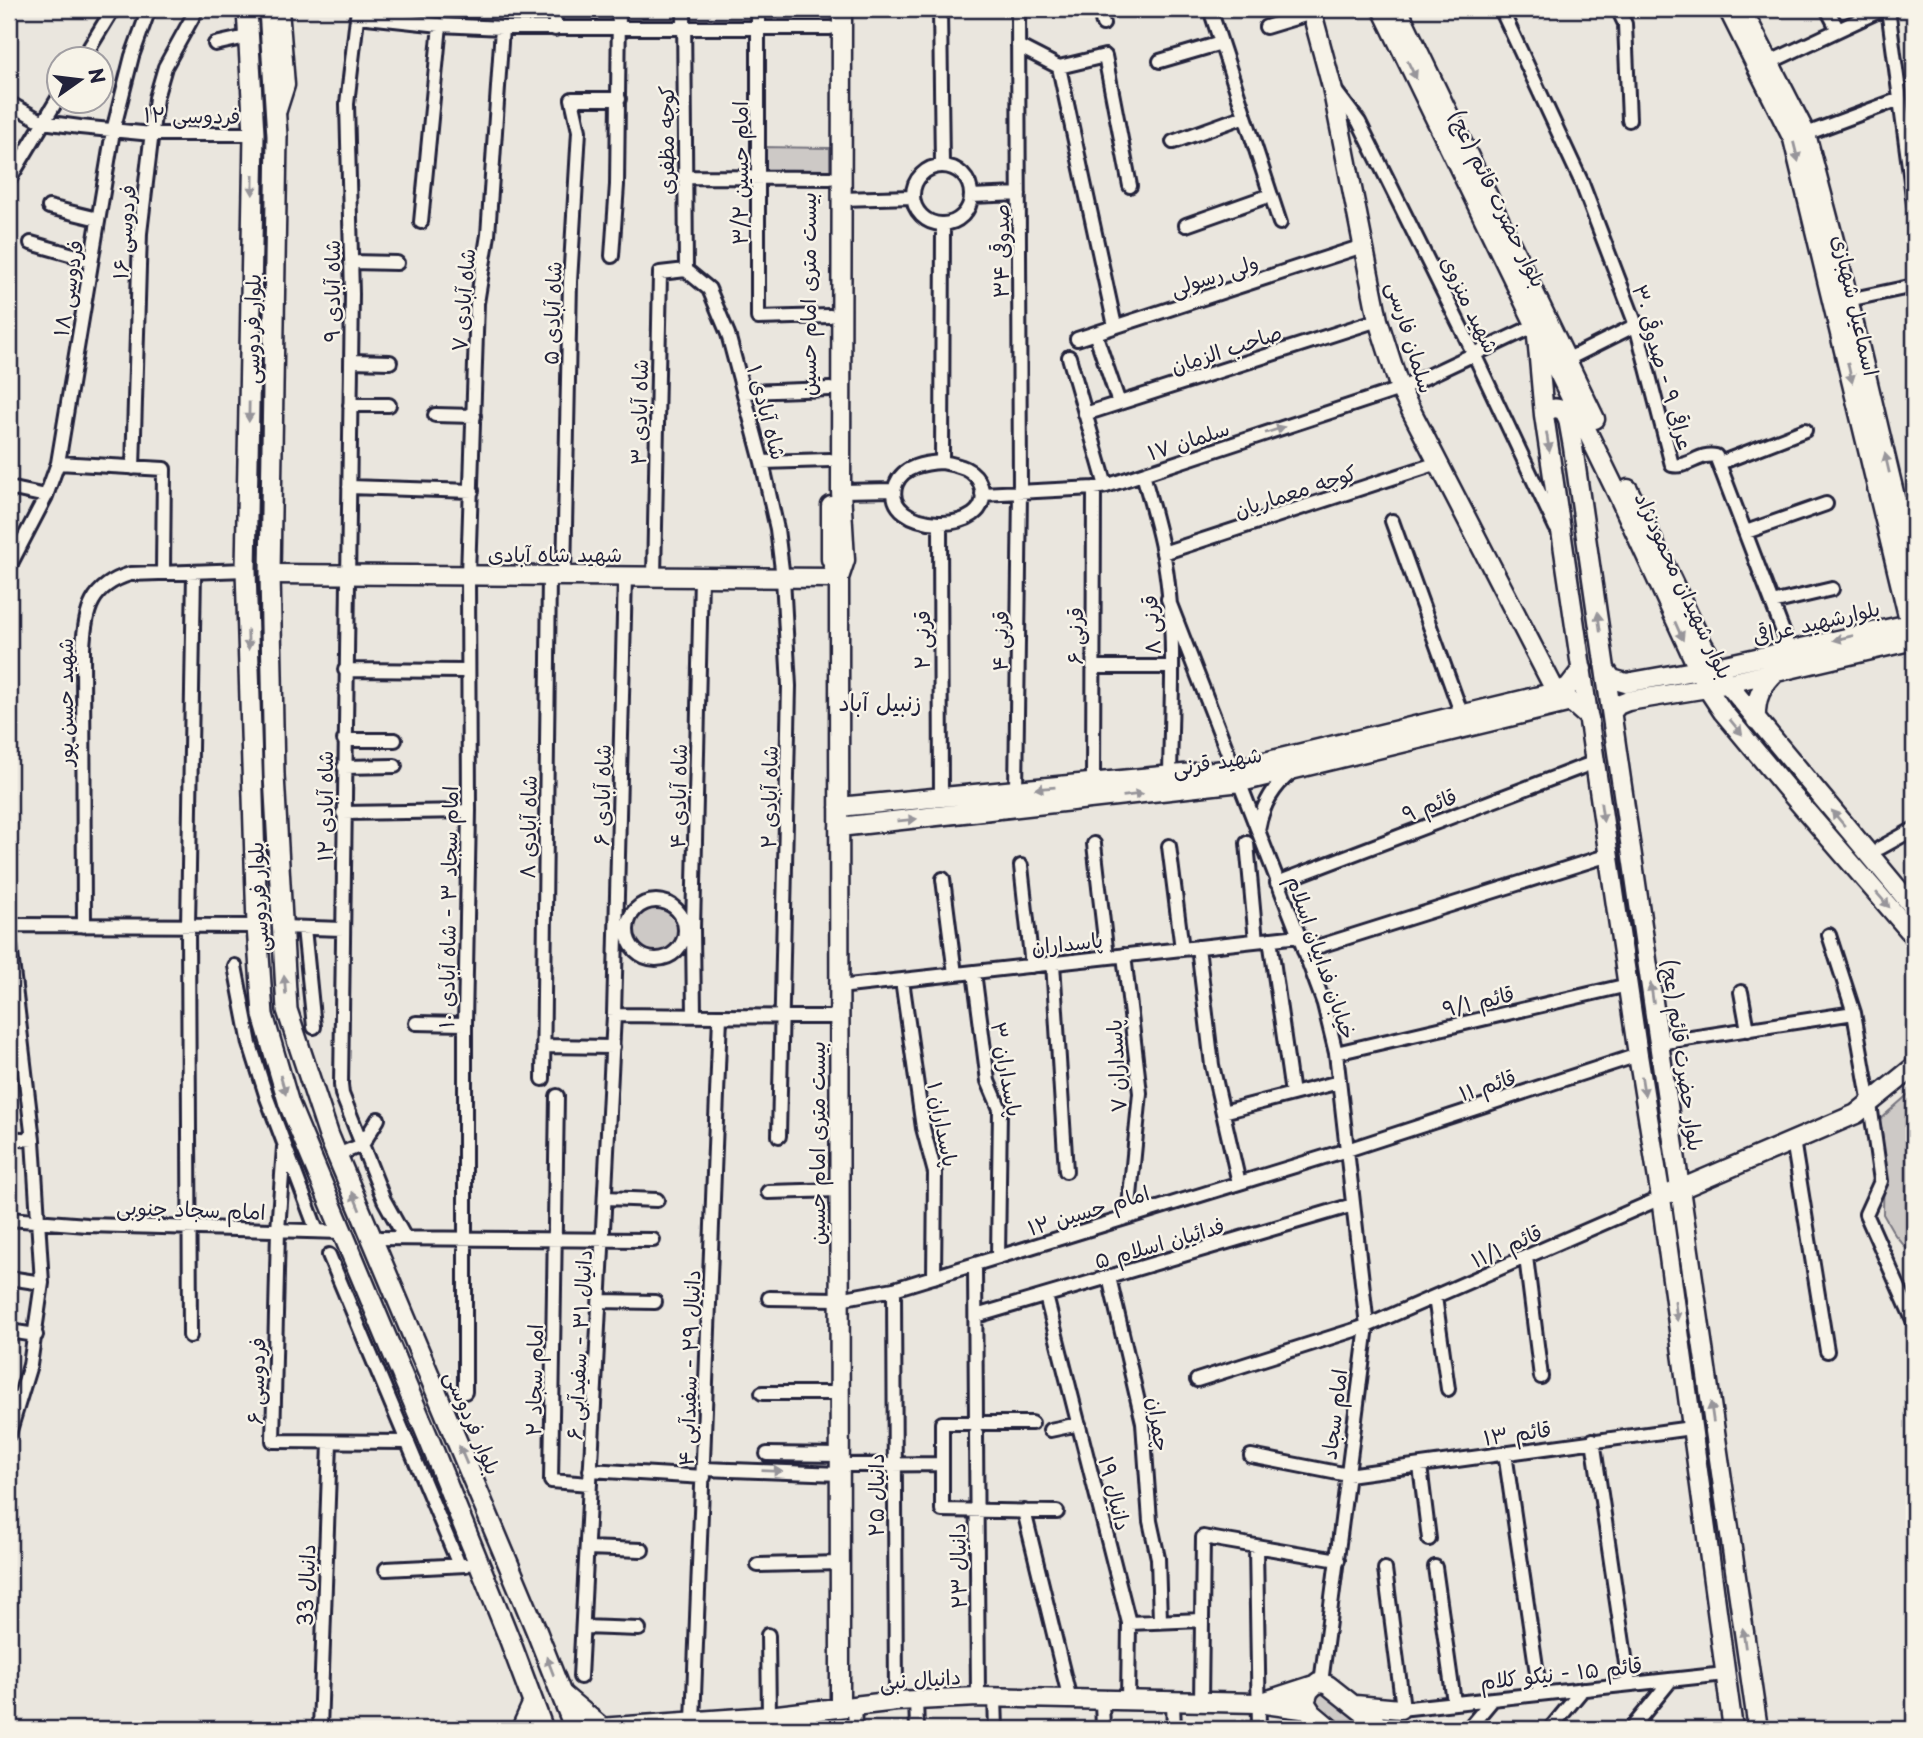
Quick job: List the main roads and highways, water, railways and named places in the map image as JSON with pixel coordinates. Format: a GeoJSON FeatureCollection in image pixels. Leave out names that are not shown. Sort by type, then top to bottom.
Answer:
{"type":"FeatureCollection","features":[{"type":"Feature","properties":{"kind":"main road","name":"بلوار فردوسی"},"geometry":{"type":"LineString","coordinates":[[240,9],[246,93],[254,125],[246,570],[257,926],[263,1015],[289,1104],[342,1232],[469,1564],[498,1612],[543,1729]]}},
{"type":"Feature","properties":{"kind":"main road"},"geometry":{"type":"LineString","coordinates":[[247,9],[254,125]]}},
{"type":"Feature","properties":{"kind":"main road"},"geometry":{"type":"LineString","coordinates":[[269,9],[276,114]]}},
{"type":"Feature","properties":{"kind":"main road","name":"بلوار فردوسی"},"geometry":{"type":"LineString","coordinates":[[279,9],[285,85],[276,114],[270,574],[274,775],[287,1010],[310,1084],[337,1155],[575,1729]]}},
{"type":"Feature","properties":{"kind":"main road","name":"بیست متری امام حسین"},"geometry":{"type":"LineString","coordinates":[[831,9],[836,178],[841,199],[841,491],[845,560],[839,578],[839,1393],[840,1563],[847,1707]]}},
{"type":"Feature","properties":{"kind":"main road","name":"بیست متری امام حسین"},"geometry":{"type":"LineString","coordinates":[[839,578],[831,559],[830,316],[842,9]]}},
{"type":"Feature","properties":{"kind":"main road","name":"بلوار حضرت قائم (عج)"},"geometry":{"type":"LineString","coordinates":[[1382,9],[1540,320]]}},
{"type":"Feature","properties":{"kind":"main road","name":"بلوار حضرت قائم (عج)"},"geometry":{"type":"LineString","coordinates":[[1398,9],[1540,320],[1544,415],[1661,1198],[1726,1674],[1730,1727]]}},
{"type":"Feature","properties":{"kind":"main road","name":"اسماعیل شهبازی"},"geometry":{"type":"LineString","coordinates":[[1728,9],[1806,134],[1848,300],[1905,503],[1914,577]]}},
{"type":"Feature","properties":{"kind":"main road","name":"اسماعیل شهبازی"},"geometry":{"type":"LineString","coordinates":[[1742,9],[1797,152],[1913,629]]}},
{"type":"Feature","properties":{"kind":"main road","name":"سلمان فارسی"},"geometry":{"type":"LineString","coordinates":[[1312,11],[1332,87],[1378,320],[1400,389],[1565,694]]}},
{"type":"Feature","properties":{"kind":"main road","name":"بلوار شهیدان محمودنژاد"},"geometry":{"type":"LineString","coordinates":[[1540,320],[1566,360],[1716,667],[1756,720],[1914,908]]}},
{"type":"Feature","properties":{"kind":"main road","name":"بلوار شهیدان محمودنژاد"},"geometry":{"type":"LineString","coordinates":[[1540,320],[1707,688],[1723,712],[1779,780],[1914,936]]}},
{"type":"Feature","properties":{"kind":"main road","name":"بلوار حضرت قائم (عج)"},"geometry":{"type":"LineString","coordinates":[[1544,415],[1548,410],[1556,408],[1564,411],[1568,419],[1581,498],[1758,1729]]}},
{"type":"Feature","properties":{"kind":"main road"},"geometry":{"type":"LineString","coordinates":[[1581,498],[1588,489],[1595,486],[1608,489],[1619,497]]}},
{"type":"Feature","properties":{"kind":"main road","name":"شهید شاه آبادی"},"geometry":{"type":"LineString","coordinates":[[270,574],[839,578]]}},
{"type":"Feature","properties":{"kind":"main road","name":"بلوارشهید عراقی"},"geometry":{"type":"LineString","coordinates":[[1626,683],[1790,650],[1913,629]]}},
{"type":"Feature","properties":{"kind":"main road","name":"بلوارشهید عراقی"},"geometry":{"type":"LineString","coordinates":[[1612,712],[1618,705],[1628,701],[1707,688],[1778,671],[1913,629]]}},
{"type":"Feature","properties":{"kind":"main road"},"geometry":{"type":"LineString","coordinates":[[1581,669],[1565,694],[1589,718]]}},
{"type":"Feature","properties":{"kind":"main road"},"geometry":{"type":"LineString","coordinates":[[1756,720],[1755,705],[1758,693],[1778,671]]}},
{"type":"Feature","properties":{"kind":"main road"},"geometry":{"type":"LineString","coordinates":[[1607,672],[1612,679],[1626,683]]}},
{"type":"Feature","properties":{"kind":"main road"},"geometry":{"type":"LineString","coordinates":[[1626,683],[1617,691],[1619,697],[1628,701]]}},
{"type":"Feature","properties":{"kind":"main road","name":"شهید قرنی"},"geometry":{"type":"LineString","coordinates":[[839,807],[1170,776],[1238,776],[1462,715],[1565,694]]}},
{"type":"Feature","properties":{"kind":"main road","name":"شهید قرنی"},"geometry":{"type":"LineString","coordinates":[[839,827],[1301,768],[1565,694]]}},
{"type":"Feature","properties":{"kind":"main road"},"geometry":{"type":"LineString","coordinates":[[1661,1198],[1856,1114],[1914,1067]]}},
{"type":"Feature","properties":{"kind":"main road"},"geometry":{"type":"LineString","coordinates":[[498,1612],[524,1602]]}},
{"type":"Feature","properties":{"kind":"main road"},"geometry":{"type":"LineString","coordinates":[[1726,1674],[1749,1670]]}},
{"type":"Feature","properties":{"kind":"main road"},"geometry":{"type":"LineString","coordinates":[[1331,1729],[1310,1717],[1305,1702],[1317,1684],[1328,1685],[1380,1729],[1391,1714],[1401,1708],[1352,1704]]}},
{"type":"Feature","properties":{"kind":"main road","name":"دانیال نبی"},"geometry":{"type":"LineString","coordinates":[[585,1729],[693,1722],[746,1723],[769,1716],[813,1720],[847,1707],[916,1699],[986,1697],[1258,1703],[1317,1684]]}},
{"type":"Feature","properties":{"kind":"main road"},"geometry":{"type":"LineString","coordinates":[[561,1693],[575,1707],[605,1728]]}},
{"type":"Feature","properties":{"kind":"main road"},"geometry":{"type":"LineString","coordinates":[[521,1729],[533,1702]]}},
{"type":"Feature","properties":{"kind":"main road","name":"دانیال نبی"},"geometry":{"type":"LineString","coordinates":[[1258,1703],[1310,1717]]}},
{"type":"Feature","properties":{"kind":"district","name":"زنبیل آباد"},"geometry":{"type":"Point","coordinates":[880,701]}}]}
